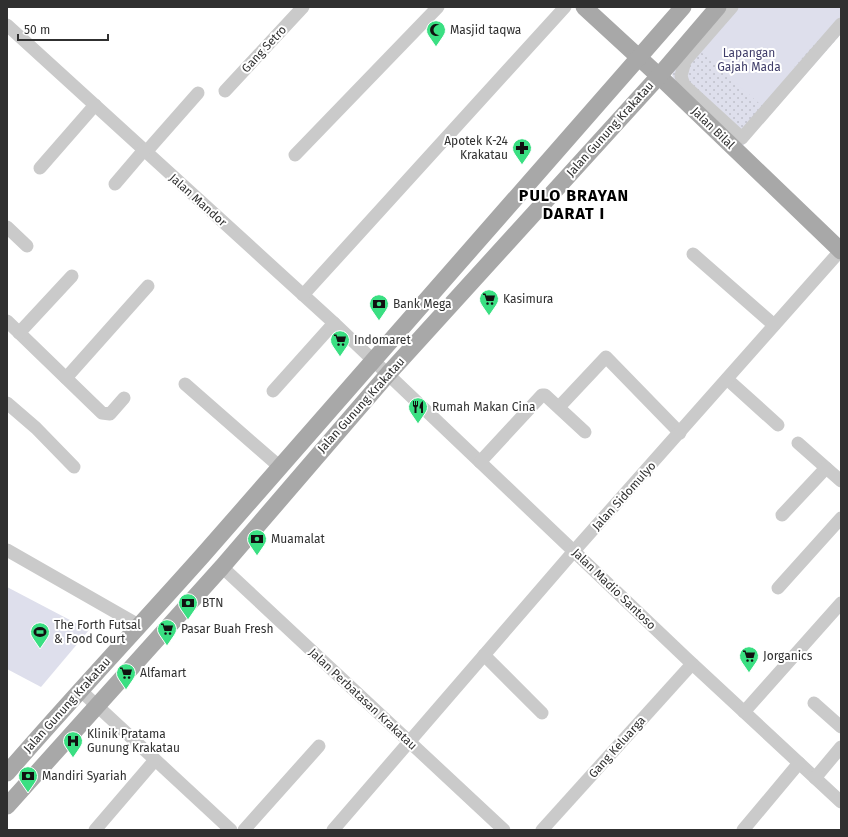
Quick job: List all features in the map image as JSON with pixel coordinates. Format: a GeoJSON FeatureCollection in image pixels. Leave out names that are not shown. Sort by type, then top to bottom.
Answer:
{"type":"FeatureCollection","features":[{"type":"Feature","properties":{"kind":"main road","name":"Jalan Bilal"},"geometry":{"type":"LineString","coordinates":[[584,7],[637,58],[737,143],[841,250]]}},
{"type":"Feature","properties":{"kind":"main road","name":"Jalan Gunung Krakatau"},"geometry":{"type":"LineString","coordinates":[[7,773],[80,690],[140,626],[683,7]]}},
{"type":"Feature","properties":{"kind":"main road","name":"Jalan Gunung Krakatau"},"geometry":{"type":"LineString","coordinates":[[7,806],[97,704],[222,567],[388,374],[659,76],[718,7]]}},
{"type":"Feature","properties":{"kind":"street","name":"Gang Setro"},"geometry":{"type":"LineString","coordinates":[[225,91],[303,7]]}},
{"type":"Feature","properties":{"kind":"street"},"geometry":{"type":"LineString","coordinates":[[295,155],[438,7]]}},
{"type":"Feature","properties":{"kind":"street"},"geometry":{"type":"LineString","coordinates":[[303,295],[565,7]]}},
{"type":"Feature","properties":{"kind":"street"},"geometry":{"type":"LineString","coordinates":[[732,7],[685,61],[681,76],[684,85],[737,143],[841,24]]}},
{"type":"Feature","properties":{"kind":"street","name":"Jalan Mandor"},"geometry":{"type":"LineString","coordinates":[[7,25],[388,374]]}},
{"type":"Feature","properties":{"kind":"street"},"geometry":{"type":"LineString","coordinates":[[115,184],[198,94]]}},
{"type":"Feature","properties":{"kind":"street"},"geometry":{"type":"LineString","coordinates":[[40,168],[95,105]]}},
{"type":"Feature","properties":{"kind":"street"},"geometry":{"type":"LineString","coordinates":[[7,227],[27,246]]}},
{"type":"Feature","properties":{"kind":"street","name":"Jalan Sidomulyo"},"geometry":{"type":"LineString","coordinates":[[333,830],[574,551],[841,250]]}},
{"type":"Feature","properties":{"kind":"street"},"geometry":{"type":"LineString","coordinates":[[693,254],[774,325]]}},
{"type":"Feature","properties":{"kind":"street"},"geometry":{"type":"LineString","coordinates":[[19,333],[72,276]]}},
{"type":"Feature","properties":{"kind":"street"},"geometry":{"type":"LineString","coordinates":[[66,378],[148,286]]}},
{"type":"Feature","properties":{"kind":"street"},"geometry":{"type":"LineString","coordinates":[[7,321],[104,415],[113,412],[124,398]]}},
{"type":"Feature","properties":{"kind":"street"},"geometry":{"type":"LineString","coordinates":[[273,391],[334,323]]}},
{"type":"Feature","properties":{"kind":"street"},"geometry":{"type":"LineString","coordinates":[[559,407],[606,357],[680,433]]}},
{"type":"Feature","properties":{"kind":"street","name":"Jalan Madio Santoso"},"geometry":{"type":"LineString","coordinates":[[388,374],[692,664],[841,802]]}},
{"type":"Feature","properties":{"kind":"street"},"geometry":{"type":"LineString","coordinates":[[727,378],[778,425]]}},
{"type":"Feature","properties":{"kind":"street"},"geometry":{"type":"LineString","coordinates":[[185,384],[280,467]]}},
{"type":"Feature","properties":{"kind":"street"},"geometry":{"type":"LineString","coordinates":[[480,462],[542,395],[545,395],[559,407],[585,432]]}},
{"type":"Feature","properties":{"kind":"street"},"geometry":{"type":"LineString","coordinates":[[7,403],[36,428],[74,467]]}},
{"type":"Feature","properties":{"kind":"street"},"geometry":{"type":"LineString","coordinates":[[798,442],[841,481]]}},
{"type":"Feature","properties":{"kind":"street"},"geometry":{"type":"LineString","coordinates":[[782,515],[826,468]]}},
{"type":"Feature","properties":{"kind":"street"},"geometry":{"type":"LineString","coordinates":[[778,588],[841,518]]}},
{"type":"Feature","properties":{"kind":"street"},"geometry":{"type":"LineString","coordinates":[[7,550],[140,626]]}},
{"type":"Feature","properties":{"kind":"street","name":"Jalan Perbatasan Krakatau"},"geometry":{"type":"LineString","coordinates":[[222,567],[504,830]]}},
{"type":"Feature","properties":{"kind":"street"},"geometry":{"type":"LineString","coordinates":[[744,712],[841,603]]}},
{"type":"Feature","properties":{"kind":"street"},"geometry":{"type":"LineString","coordinates":[[484,655],[542,713]]}},
{"type":"Feature","properties":{"kind":"street","name":"Gang Keluarga"},"geometry":{"type":"LineString","coordinates":[[542,830],[692,664]]}},
{"type":"Feature","properties":{"kind":"street"},"geometry":{"type":"LineString","coordinates":[[80,690],[97,704],[231,830]]}},
{"type":"Feature","properties":{"kind":"street"},"geometry":{"type":"LineString","coordinates":[[814,703],[841,726]]}},
{"type":"Feature","properties":{"kind":"street"},"geometry":{"type":"LineString","coordinates":[[244,830],[319,746]]}},
{"type":"Feature","properties":{"kind":"street"},"geometry":{"type":"LineString","coordinates":[[815,778],[841,747]]}},
{"type":"Feature","properties":{"kind":"street"},"geometry":{"type":"LineString","coordinates":[[95,830],[155,760]]}},
{"type":"Feature","properties":{"kind":"street"},"geometry":{"type":"LineString","coordinates":[[743,830],[799,763]]}},
{"type":"Feature","properties":{"kind":"green space","name":"Lapangan Gajah Mada"},"geometry":{"type":"Polygon","coordinates":[[[726,7],[841,7],[841,34],[741,148],[678,88],[672,75],[677,63],[726,7]]]}},
{"type":"Feature","properties":{"kind":"green space"},"geometry":{"type":"Polygon","coordinates":[[[740,7],[841,7],[841,14],[761,105],[701,52],[740,7]]]}},
{"type":"Feature","properties":{"kind":"green space","name":"The Forth Futsal & Food Court"},"geometry":{"type":"Polygon","coordinates":[[[7,587],[89,630],[41,687],[7,669],[7,587]]]}},
{"type":"Feature","properties":{"kind":"place","name":"Masjid taqwa"},"geometry":{"type":"Point","coordinates":[436,47]}},
{"type":"Feature","properties":{"kind":"place","name":"Apotek K-24 Krakatau"},"geometry":{"type":"Point","coordinates":[522,165]}},
{"type":"Feature","properties":{"kind":"place","name":"Kasimura"},"geometry":{"type":"Point","coordinates":[489,316]}},
{"type":"Feature","properties":{"kind":"place","name":"Bank Mega"},"geometry":{"type":"Point","coordinates":[379,321]}},
{"type":"Feature","properties":{"kind":"place","name":"Indomaret"},"geometry":{"type":"Point","coordinates":[340,357]}},
{"type":"Feature","properties":{"kind":"place","name":"Rumah Makan Cina"},"geometry":{"type":"Point","coordinates":[418,424]}},
{"type":"Feature","properties":{"kind":"place","name":"Muamalat"},"geometry":{"type":"Point","coordinates":[257,556]}},
{"type":"Feature","properties":{"kind":"place","name":"BTN"},"geometry":{"type":"Point","coordinates":[188,620]}},
{"type":"Feature","properties":{"kind":"place","name":"Pasar Buah Fresh"},"geometry":{"type":"Point","coordinates":[167,646]}},
{"type":"Feature","properties":{"kind":"place","name":"The Forth Futsal & Food Court"},"geometry":{"type":"Point","coordinates":[40,649]}},
{"type":"Feature","properties":{"kind":"place","name":"Jorganics"},"geometry":{"type":"Point","coordinates":[749,673]}},
{"type":"Feature","properties":{"kind":"place","name":"Alfamart"},"geometry":{"type":"Point","coordinates":[126,690]}},
{"type":"Feature","properties":{"kind":"place","name":"Klinik Pratama Gunung Krakatau"},"geometry":{"type":"Point","coordinates":[73,758]}},
{"type":"Feature","properties":{"kind":"place","name":"Mandiri Syariah"},"geometry":{"type":"Point","coordinates":[28,793]}},
{"type":"Feature","properties":{"kind":"district","name":"PULO BRAYAN DARAT I"},"geometry":{"type":"Point","coordinates":[574,204]}}]}
